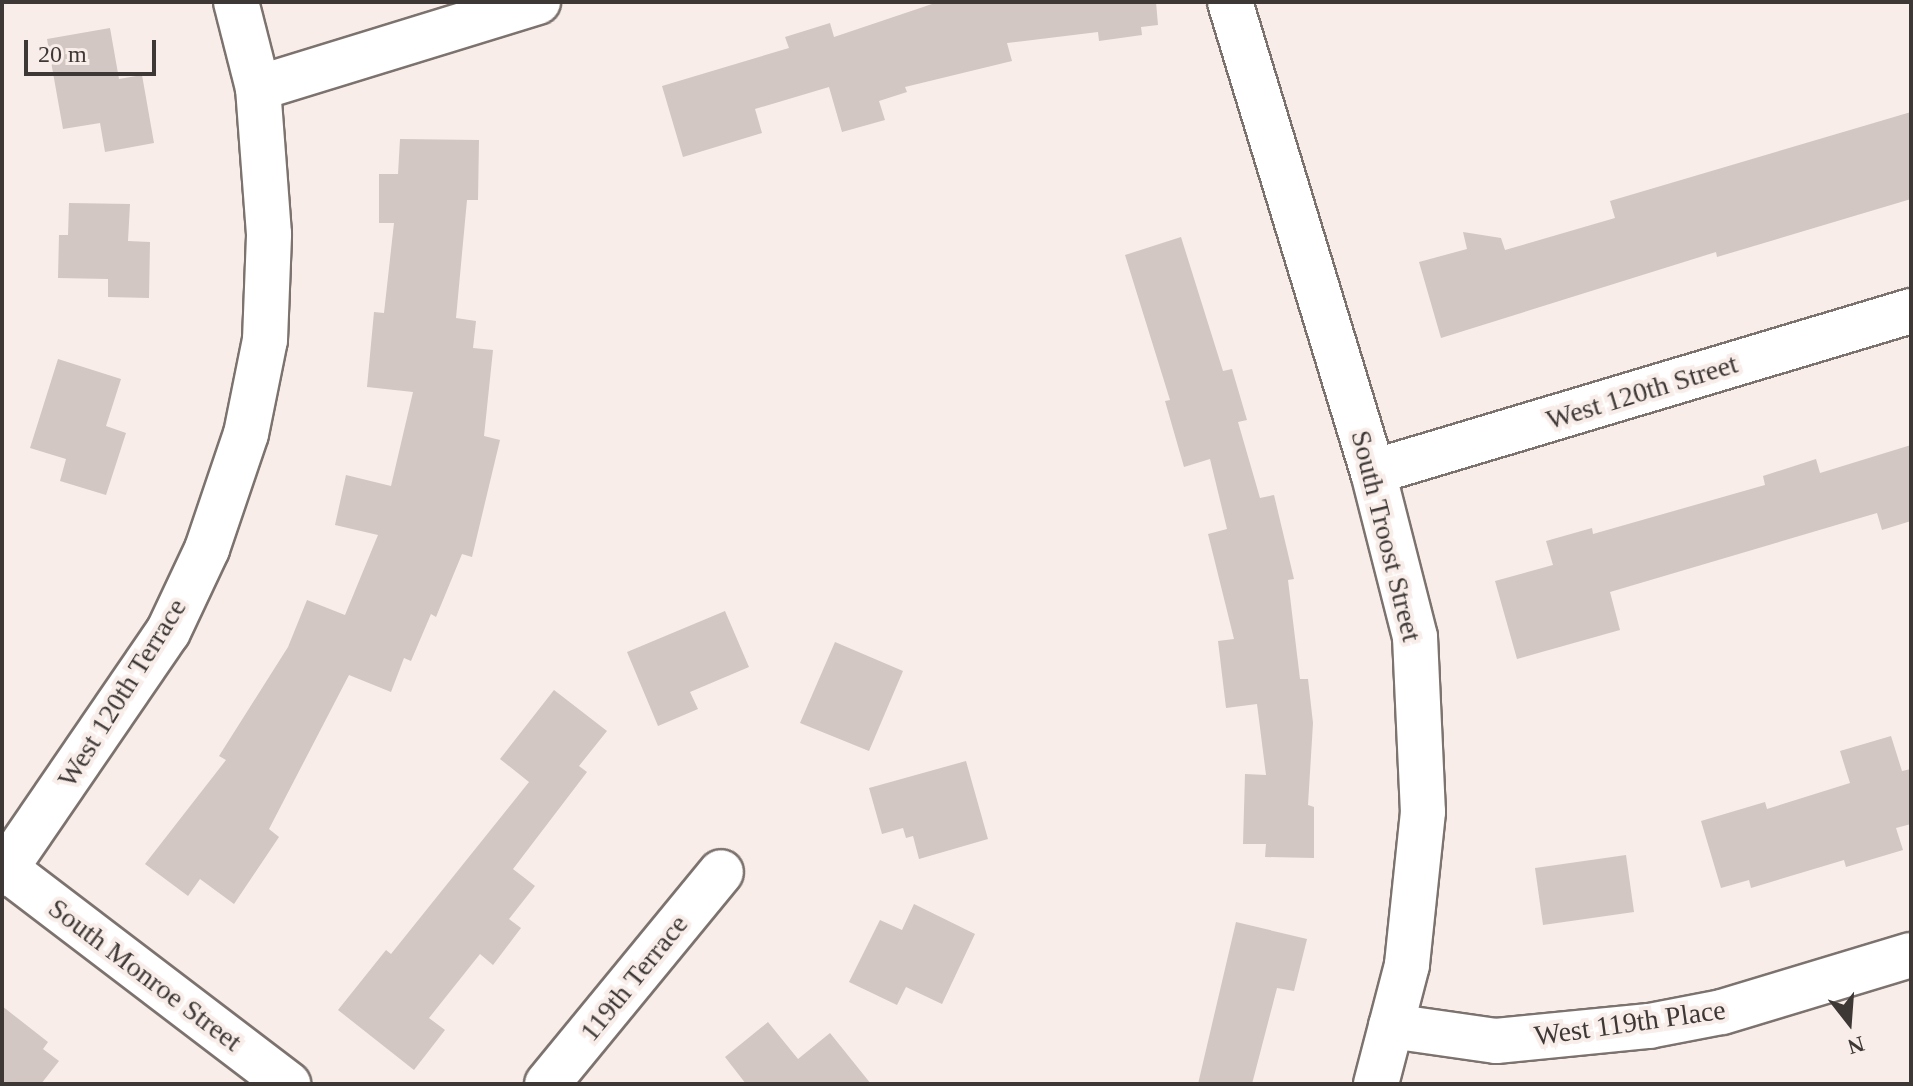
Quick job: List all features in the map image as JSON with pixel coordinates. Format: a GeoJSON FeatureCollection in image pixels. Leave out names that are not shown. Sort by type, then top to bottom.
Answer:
{"type":"FeatureCollection","features":[{"type":"Feature","properties":{"kind":"street","name":"West 120th Terrace"},"geometry":{"type":"LineString","coordinates":[[3,870],[168,632],[207,549],[246,434],[265,340],[269,234],[258,88],[236,2]]}},
{"type":"Feature","properties":{"kind":"street"},"geometry":{"type":"LineString","coordinates":[[258,88],[538,2]]}},
{"type":"Feature","properties":{"kind":"street","name":"South Troost Street"},"geometry":{"type":"LineString","coordinates":[[1230,2],[1373,472],[1415,637],[1423,812],[1407,965],[1376,1084]]}},
{"type":"Feature","properties":{"kind":"street","name":"West 120th Street"},"geometry":{"type":"LineString","coordinates":[[1373,472],[1911,311]]}},
{"type":"Feature","properties":{"kind":"street","name":"South Monroe Street"},"geometry":{"type":"LineString","coordinates":[[3,870],[288,1084]]}},
{"type":"Feature","properties":{"kind":"street","name":"119th Terrace"},"geometry":{"type":"LineString","coordinates":[[547,1084],[721,872]]}},
{"type":"Feature","properties":{"kind":"street","name":"West 119th Place"},"geometry":{"type":"LineString","coordinates":[[1391,1026],[1496,1041],[1649,1026],[1722,1012],[1911,955]]}},
{"type":"Feature","properties":{"kind":"building"},"geometry":{"type":"Polygon","coordinates":[[[938,2],[1156,2],[1158,25],[1141,27],[1142,35],[1099,41],[1098,32],[1007,43],[1012,61],[905,87],[907,92],[879,101],[885,120],[842,132],[829,87],[755,109],[762,133],[683,157],[662,86],[789,48],[785,37],[830,23],[834,37],[938,2]]]}},
{"type":"Feature","properties":{"kind":"building"},"geometry":{"type":"Polygon","coordinates":[[[110,28],[119,79],[142,75],[154,143],[105,152],[100,123],[63,129],[47,39],[110,28]]]}},
{"type":"Feature","properties":{"kind":"building"},"geometry":{"type":"Polygon","coordinates":[[[1911,112],[1911,199],[1717,257],[1716,252],[1441,338],[1419,262],[1467,249],[1463,232],[1501,238],[1505,250],[1615,218],[1610,201],[1911,112]]]}},
{"type":"Feature","properties":{"kind":"building"},"geometry":{"type":"Polygon","coordinates":[[[400,139],[479,140],[478,200],[467,200],[456,318],[476,321],[473,348],[493,350],[484,436],[500,440],[472,557],[462,554],[436,617],[431,614],[411,661],[404,658],[391,692],[349,675],[269,829],[279,837],[234,904],[200,879],[188,896],[145,864],[226,760],[219,756],[288,647],[307,600],[345,615],[378,535],[335,525],[346,475],[391,486],[413,392],[367,387],[374,312],[384,313],[394,223],[379,223],[379,174],[398,174],[400,139]]]}},
{"type":"Feature","properties":{"kind":"building"},"geometry":{"type":"Polygon","coordinates":[[[69,203],[130,204],[128,241],[150,242],[149,298],[108,297],[108,279],[58,278],[59,235],[68,235],[69,203]]]}},
{"type":"Feature","properties":{"kind":"building"},"geometry":{"type":"Polygon","coordinates":[[[1181,237],[1223,371],[1232,369],[1247,420],[1238,422],[1260,498],[1274,495],[1294,579],[1288,580],[1300,679],[1308,679],[1313,723],[1308,805],[1314,807],[1314,858],[1265,857],[1266,844],[1243,844],[1245,774],[1266,775],[1257,704],[1226,708],[1218,641],[1234,639],[1208,534],[1227,529],[1210,459],[1184,467],[1165,401],[1170,400],[1125,255],[1181,237]]]}},
{"type":"Feature","properties":{"kind":"building"},"geometry":{"type":"Polygon","coordinates":[[[58,359],[121,379],[106,426],[126,433],[106,495],[60,481],[66,459],[30,448],[58,359]]]}},
{"type":"Feature","properties":{"kind":"building"},"geometry":{"type":"Polygon","coordinates":[[[1911,445],[1911,521],[1882,530],[1877,513],[1610,592],[1620,630],[1517,659],[1495,581],[1553,565],[1546,541],[1592,528],[1593,534],[1765,485],[1763,476],[1816,459],[1820,473],[1911,445]]]}},
{"type":"Feature","properties":{"kind":"building"},"geometry":{"type":"Polygon","coordinates":[[[725,611],[749,667],[690,692],[698,709],[658,726],[627,652],[725,611]]]}},
{"type":"Feature","properties":{"kind":"building"},"geometry":{"type":"Polygon","coordinates":[[[835,642],[903,671],[869,751],[800,723],[835,642]]]}},
{"type":"Feature","properties":{"kind":"building"},"geometry":{"type":"Polygon","coordinates":[[[554,690],[607,731],[579,766],[587,772],[513,869],[535,886],[509,919],[521,928],[493,965],[480,954],[429,1018],[445,1030],[414,1070],[338,1010],[386,950],[391,954],[529,782],[500,759],[554,690]]]}},
{"type":"Feature","properties":{"kind":"building"},"geometry":{"type":"Polygon","coordinates":[[[1891,736],[1902,771],[1911,769],[1911,824],[1896,828],[1903,850],[1846,867],[1844,860],[1751,888],[1749,880],[1721,888],[1701,821],[1765,802],[1767,809],[1850,783],[1840,751],[1891,736]]]}},
{"type":"Feature","properties":{"kind":"building"},"geometry":{"type":"Polygon","coordinates":[[[966,761],[988,839],[919,859],[913,836],[906,838],[903,828],[882,834],[869,788],[966,761]]]}},
{"type":"Feature","properties":{"kind":"building"},"geometry":{"type":"Polygon","coordinates":[[[1626,855],[1634,912],[1543,925],[1535,868],[1626,855]]]}},
{"type":"Feature","properties":{"kind":"building"},"geometry":{"type":"Polygon","coordinates":[[[914,904],[975,934],[942,1004],[906,987],[897,1005],[849,982],[880,920],[902,930],[914,904]]]}},
{"type":"Feature","properties":{"kind":"building"},"geometry":{"type":"Polygon","coordinates":[[[1236,922],[1307,939],[1294,991],[1277,988],[1252,1084],[1198,1084],[1236,922]]]}},
{"type":"Feature","properties":{"kind":"building"},"geometry":{"type":"Polygon","coordinates":[[[2,1006],[48,1042],[43,1049],[59,1061],[41,1084],[2,1084],[2,1006]]]}},
{"type":"Feature","properties":{"kind":"building"},"geometry":{"type":"Polygon","coordinates":[[[768,1022],[798,1059],[830,1033],[871,1084],[746,1084],[725,1057],[768,1022]]]}}]}
